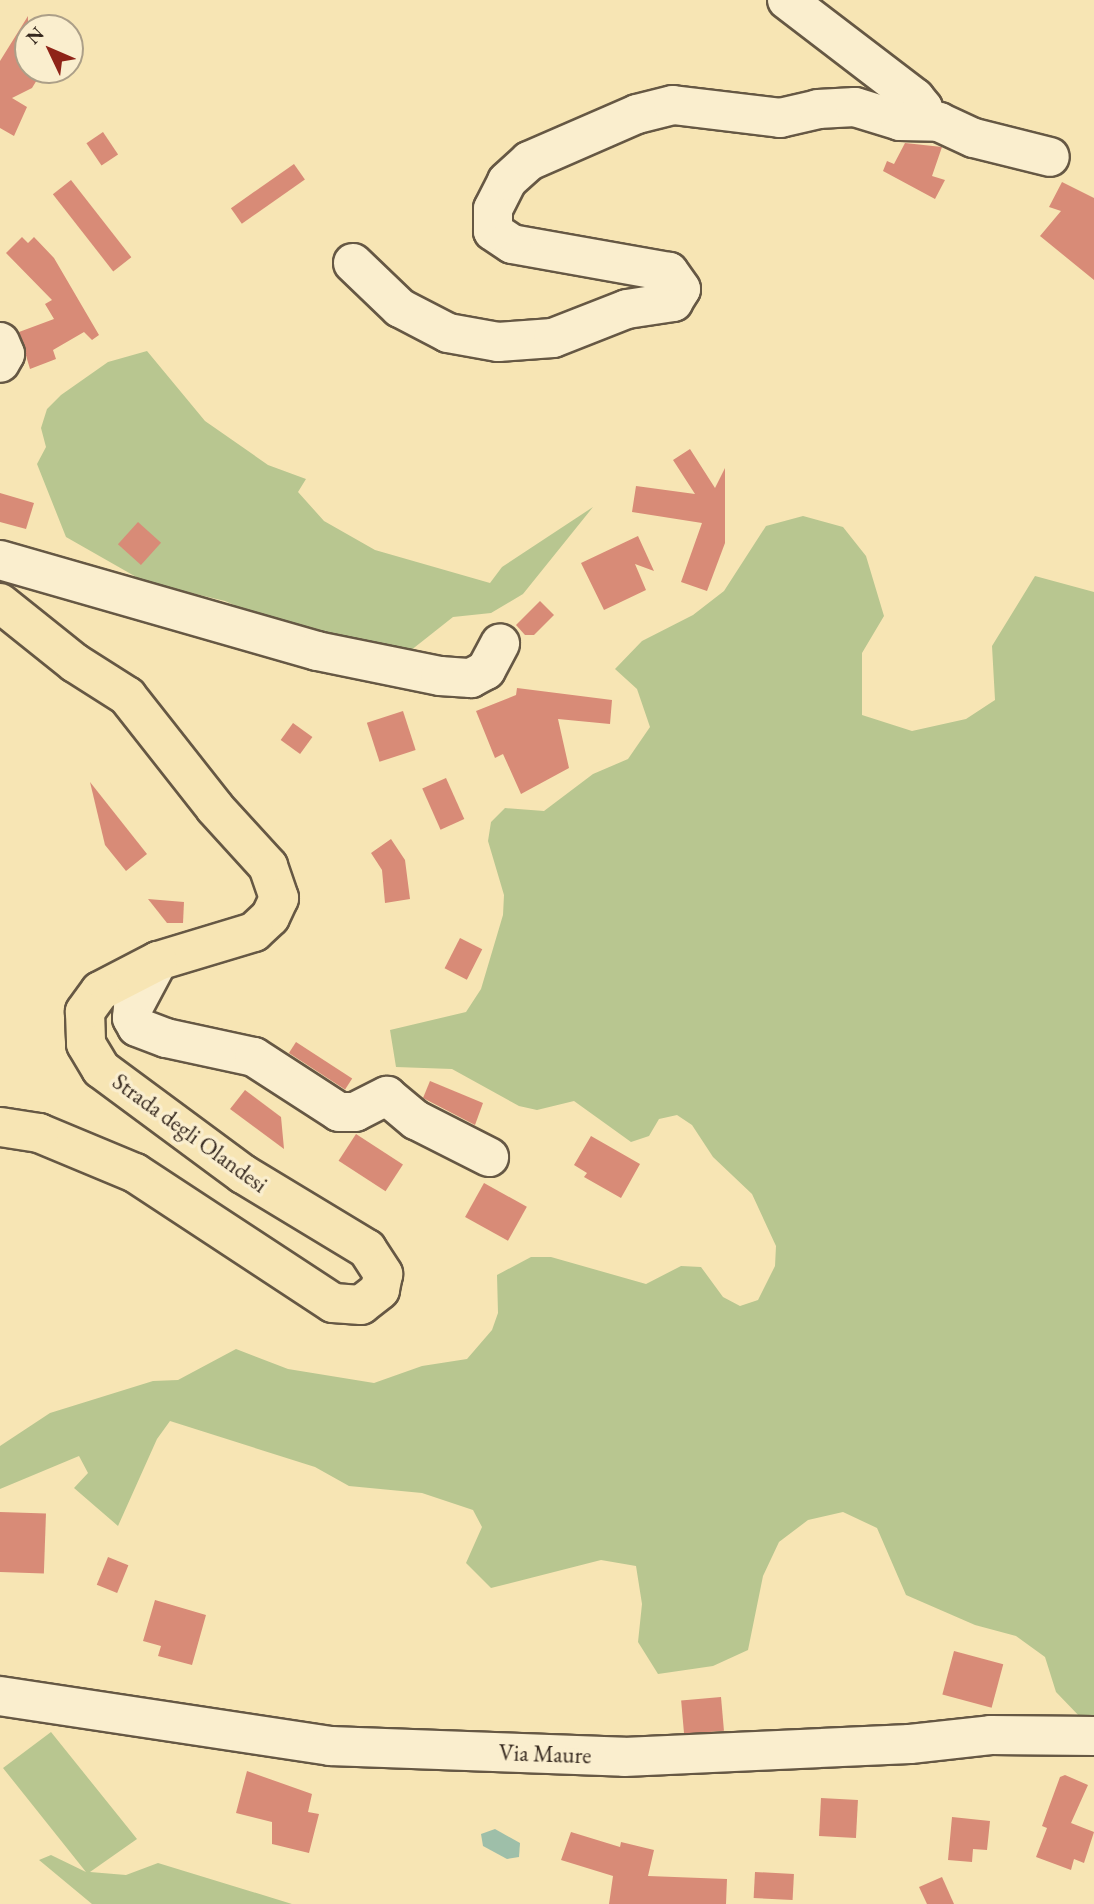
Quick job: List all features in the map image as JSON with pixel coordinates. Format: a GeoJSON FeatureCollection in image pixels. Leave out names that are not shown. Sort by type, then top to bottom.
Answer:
{"type":"FeatureCollection","features":[{"type":"Feature","properties":{"kind":"main road","name":"Strada degli Olandesi"},"geometry":{"type":"LineString","coordinates":[[0,603],[75,663],[127,696],[215,808],[268,866],[279,898],[270,917],[254,932],[158,961],[100,991],[85,1012],[86,1044],[101,1069],[243,1174],[367,1249],[383,1274],[380,1290],[360,1305],[333,1303],[135,1173],[39,1133],[0,1126]]}},
{"type":"Feature","properties":{"kind":"street"},"geometry":{"type":"LineString","coordinates":[[787,0],[915,98],[923,108],[921,120]]}},
{"type":"Feature","properties":{"kind":"street"},"geometry":{"type":"LineString","coordinates":[[353,263],[400,308],[448,334],[498,342],[553,338],[627,309],[673,302],[680,283],[669,272],[512,244],[493,231],[493,209],[507,181],[529,161],[637,114],[673,105],[780,118],[818,108],[855,107],[900,121],[921,120],[1050,157]]}},
{"type":"Feature","properties":{"kind":"street"},"geometry":{"type":"LineString","coordinates":[[0,342],[5,354],[0,363]]}},
{"type":"Feature","properties":{"kind":"street"},"geometry":{"type":"LineString","coordinates":[[0,560],[317,651],[440,676],[471,678],[486,670],[500,644]]}},
{"type":"Feature","properties":{"kind":"street"},"geometry":{"type":"LineString","coordinates":[[158,961],[133,1008],[132,1018],[137,1027],[166,1038],[254,1057],[339,1112],[355,1112],[387,1096],[416,1120],[489,1157]]}},
{"type":"Feature","properties":{"kind":"street","name":"Via Maure"},"geometry":{"type":"LineString","coordinates":[[0,1696],[342,1747],[624,1757],[910,1744],[991,1735],[1094,1736]]}},
{"type":"Feature","properties":{"kind":"green space"},"geometry":{"type":"Polygon","coordinates":[[[147,351],[205,421],[268,465],[306,479],[298,492],[324,521],[375,550],[490,583],[502,567],[593,507],[523,594],[491,613],[453,617],[410,651],[289,629],[225,601],[145,582],[66,537],[37,464],[46,447],[41,428],[47,409],[61,395],[108,362],[147,351]]]}},
{"type":"Feature","properties":{"kind":"green space"},"geometry":{"type":"Polygon","coordinates":[[[803,516],[843,527],[866,556],[884,616],[862,653],[862,715],[912,731],[966,719],[995,700],[992,646],[1035,576],[1094,592],[1094,1719],[1082,1719],[1056,1692],[1045,1657],[1016,1636],[975,1625],[906,1595],[877,1528],[843,1512],[808,1520],[779,1542],[763,1576],[748,1650],[713,1666],[658,1674],[638,1642],[642,1604],[636,1566],[601,1560],[491,1588],[466,1563],[482,1527],[473,1510],[422,1493],[349,1486],[315,1467],[170,1421],[157,1439],[118,1526],[74,1488],[88,1473],[79,1456],[0,1489],[0,1446],[50,1413],[153,1381],[178,1380],[236,1349],[288,1369],[374,1383],[422,1366],[467,1359],[492,1330],[498,1313],[497,1275],[531,1257],[551,1257],[646,1284],[681,1266],[701,1267],[723,1297],[740,1306],[758,1300],[775,1266],[776,1246],[752,1194],[713,1157],[692,1125],[677,1115],[659,1119],[649,1136],[631,1142],[574,1101],[537,1110],[519,1106],[452,1069],[396,1067],[390,1030],[466,1012],[481,989],[503,915],[504,895],[488,841],[491,822],[505,808],[544,811],[593,774],[628,759],[650,727],[637,689],[615,669],[642,641],[693,615],[724,591],[766,526],[803,516]]]}},
{"type":"Feature","properties":{"kind":"green space"},"geometry":{"type":"Polygon","coordinates":[[[51,1732],[137,1839],[90,1872],[126,1875],[158,1863],[292,1904],[92,1904],[39,1860],[51,1855],[86,1872],[3,1768],[51,1732]]]}},
{"type":"Feature","properties":{"kind":"shaded area"},"geometry":{"type":"Polygon","coordinates":[[[495,1829],[520,1843],[519,1857],[507,1859],[483,1846],[481,1834],[495,1829]]]}},
{"type":"Feature","properties":{"kind":"building"},"geometry":{"type":"Polygon","coordinates":[[[14,38],[14,84],[34,84],[32,88],[12,98],[27,107],[14,136],[0,128],[0,61],[14,38]]]}},
{"type":"Feature","properties":{"kind":"building"},"geometry":{"type":"Polygon","coordinates":[[[103,132],[118,154],[102,166],[86,143],[103,132]]]}},
{"type":"Feature","properties":{"kind":"building"},"geometry":{"type":"Polygon","coordinates":[[[905,143],[942,147],[932,176],[945,180],[935,199],[883,171],[887,161],[894,164],[905,143]]]}},
{"type":"Feature","properties":{"kind":"building"},"geometry":{"type":"Polygon","coordinates":[[[294,164],[305,180],[242,224],[231,208],[294,164]]]}},
{"type":"Feature","properties":{"kind":"building"},"geometry":{"type":"Polygon","coordinates":[[[71,180],[131,257],[113,271],[53,194],[71,180]]]}},
{"type":"Feature","properties":{"kind":"building"},"geometry":{"type":"Polygon","coordinates":[[[1062,182],[1094,198],[1094,280],[1040,236],[1061,211],[1049,207],[1062,182]]]}},
{"type":"Feature","properties":{"kind":"building"},"geometry":{"type":"Polygon","coordinates":[[[22,237],[28,243],[34,237],[54,258],[99,335],[92,340],[84,332],[53,350],[56,359],[30,369],[19,332],[54,319],[45,304],[52,300],[6,253],[22,237]]]}},
{"type":"Feature","properties":{"kind":"building"},"geometry":{"type":"Polygon","coordinates":[[[690,449],[715,488],[725,468],[725,543],[707,591],[681,582],[702,523],[632,512],[636,486],[695,494],[673,460],[690,449]]]}},
{"type":"Feature","properties":{"kind":"building"},"geometry":{"type":"Polygon","coordinates":[[[0,493],[34,503],[26,529],[0,522],[0,493]]]}},
{"type":"Feature","properties":{"kind":"building"},"geometry":{"type":"Polygon","coordinates":[[[138,522],[161,543],[141,565],[118,544],[138,522]]]}},
{"type":"Feature","properties":{"kind":"building"},"geometry":{"type":"Polygon","coordinates":[[[638,536],[654,571],[635,564],[646,590],[604,610],[581,563],[638,536]]]}},
{"type":"Feature","properties":{"kind":"building"},"geometry":{"type":"Polygon","coordinates":[[[540,601],[554,615],[534,635],[525,635],[516,625],[540,601]]]}},
{"type":"Feature","properties":{"kind":"building"},"geometry":{"type":"Polygon","coordinates":[[[517,688],[612,700],[610,724],[558,719],[569,768],[521,794],[503,754],[495,758],[476,711],[516,695],[517,688]]]}},
{"type":"Feature","properties":{"kind":"building"},"geometry":{"type":"Polygon","coordinates":[[[403,711],[416,750],[380,762],[367,723],[403,711]]]}},
{"type":"Feature","properties":{"kind":"building"},"geometry":{"type":"Polygon","coordinates":[[[293,723],[312,737],[300,754],[281,740],[293,723]]]}},
{"type":"Feature","properties":{"kind":"building"},"geometry":{"type":"Polygon","coordinates":[[[446,778],[464,819],[441,830],[422,789],[446,778]]]}},
{"type":"Feature","properties":{"kind":"building"},"geometry":{"type":"Polygon","coordinates":[[[90,782],[147,854],[126,871],[105,845],[90,782]]]}},
{"type":"Feature","properties":{"kind":"building"},"geometry":{"type":"Polygon","coordinates":[[[391,839],[405,860],[410,899],[385,903],[382,870],[371,853],[391,839]]]}},
{"type":"Feature","properties":{"kind":"building"},"geometry":{"type":"Polygon","coordinates":[[[148,899],[184,902],[183,923],[167,923],[148,899]]]}},
{"type":"Feature","properties":{"kind":"building"},"geometry":{"type":"Polygon","coordinates":[[[460,938],[482,949],[467,980],[445,968],[460,938]]]}},
{"type":"Feature","properties":{"kind":"building"},"geometry":{"type":"Polygon","coordinates":[[[296,1042],[352,1078],[345,1089],[289,1053],[296,1042]]]}},
{"type":"Feature","properties":{"kind":"building"},"geometry":{"type":"Polygon","coordinates":[[[430,1081],[483,1103],[475,1125],[423,1098],[430,1081]]]}},
{"type":"Feature","properties":{"kind":"building"},"geometry":{"type":"Polygon","coordinates":[[[245,1090],[281,1117],[284,1149],[230,1109],[245,1090]]]}},
{"type":"Feature","properties":{"kind":"building"},"geometry":{"type":"Polygon","coordinates":[[[356,1134],[403,1164],[386,1191],[339,1161],[356,1134]]]}},
{"type":"Feature","properties":{"kind":"building"},"geometry":{"type":"Polygon","coordinates":[[[591,1136],[640,1164],[621,1198],[584,1177],[587,1173],[574,1165],[591,1136]]]}},
{"type":"Feature","properties":{"kind":"building"},"geometry":{"type":"Polygon","coordinates":[[[484,1183],[527,1207],[508,1241],[465,1217],[484,1183]]]}},
{"type":"Feature","properties":{"kind":"building"},"geometry":{"type":"Polygon","coordinates":[[[0,1512],[46,1514],[44,1574],[0,1572],[0,1512]]]}},
{"type":"Feature","properties":{"kind":"building"},"geometry":{"type":"Polygon","coordinates":[[[108,1557],[128,1565],[117,1593],[97,1585],[108,1557]]]}},
{"type":"Feature","properties":{"kind":"building"},"geometry":{"type":"Polygon","coordinates":[[[155,1600],[206,1615],[192,1665],[158,1656],[161,1646],[143,1641],[155,1600]]]}},
{"type":"Feature","properties":{"kind":"building"},"geometry":{"type":"Polygon","coordinates":[[[954,1651],[1003,1664],[992,1708],[942,1694],[954,1651]]]}},
{"type":"Feature","properties":{"kind":"building"},"geometry":{"type":"Polygon","coordinates":[[[721,1697],[724,1731],[684,1734],[681,1700],[721,1697]]]}},
{"type":"Feature","properties":{"kind":"building"},"geometry":{"type":"Polygon","coordinates":[[[247,1771],[312,1794],[308,1812],[319,1814],[309,1853],[272,1844],[272,1822],[236,1813],[247,1771]]]}},
{"type":"Feature","properties":{"kind":"building"},"geometry":{"type":"Polygon","coordinates":[[[1065,1775],[1088,1785],[1071,1823],[1094,1832],[1084,1863],[1074,1859],[1071,1870],[1036,1857],[1047,1828],[1042,1826],[1060,1777],[1065,1775]]]}},
{"type":"Feature","properties":{"kind":"building"},"geometry":{"type":"Polygon","coordinates":[[[821,1798],[858,1800],[856,1838],[819,1836],[821,1798]]]}},
{"type":"Feature","properties":{"kind":"building"},"geometry":{"type":"Polygon","coordinates":[[[952,1817],[990,1821],[987,1850],[973,1849],[972,1862],[948,1860],[952,1817]]]}},
{"type":"Feature","properties":{"kind":"building"},"geometry":{"type":"Polygon","coordinates":[[[571,1832],[620,1847],[621,1842],[654,1850],[648,1876],[727,1879],[726,1904],[609,1904],[613,1876],[561,1860],[571,1832]]]}},
{"type":"Feature","properties":{"kind":"building"},"geometry":{"type":"Polygon","coordinates":[[[755,1872],[794,1874],[793,1900],[754,1898],[755,1872]]]}},
{"type":"Feature","properties":{"kind":"building"},"geometry":{"type":"Polygon","coordinates":[[[942,1877],[954,1904],[927,1904],[919,1887],[942,1877]]]}}]}
